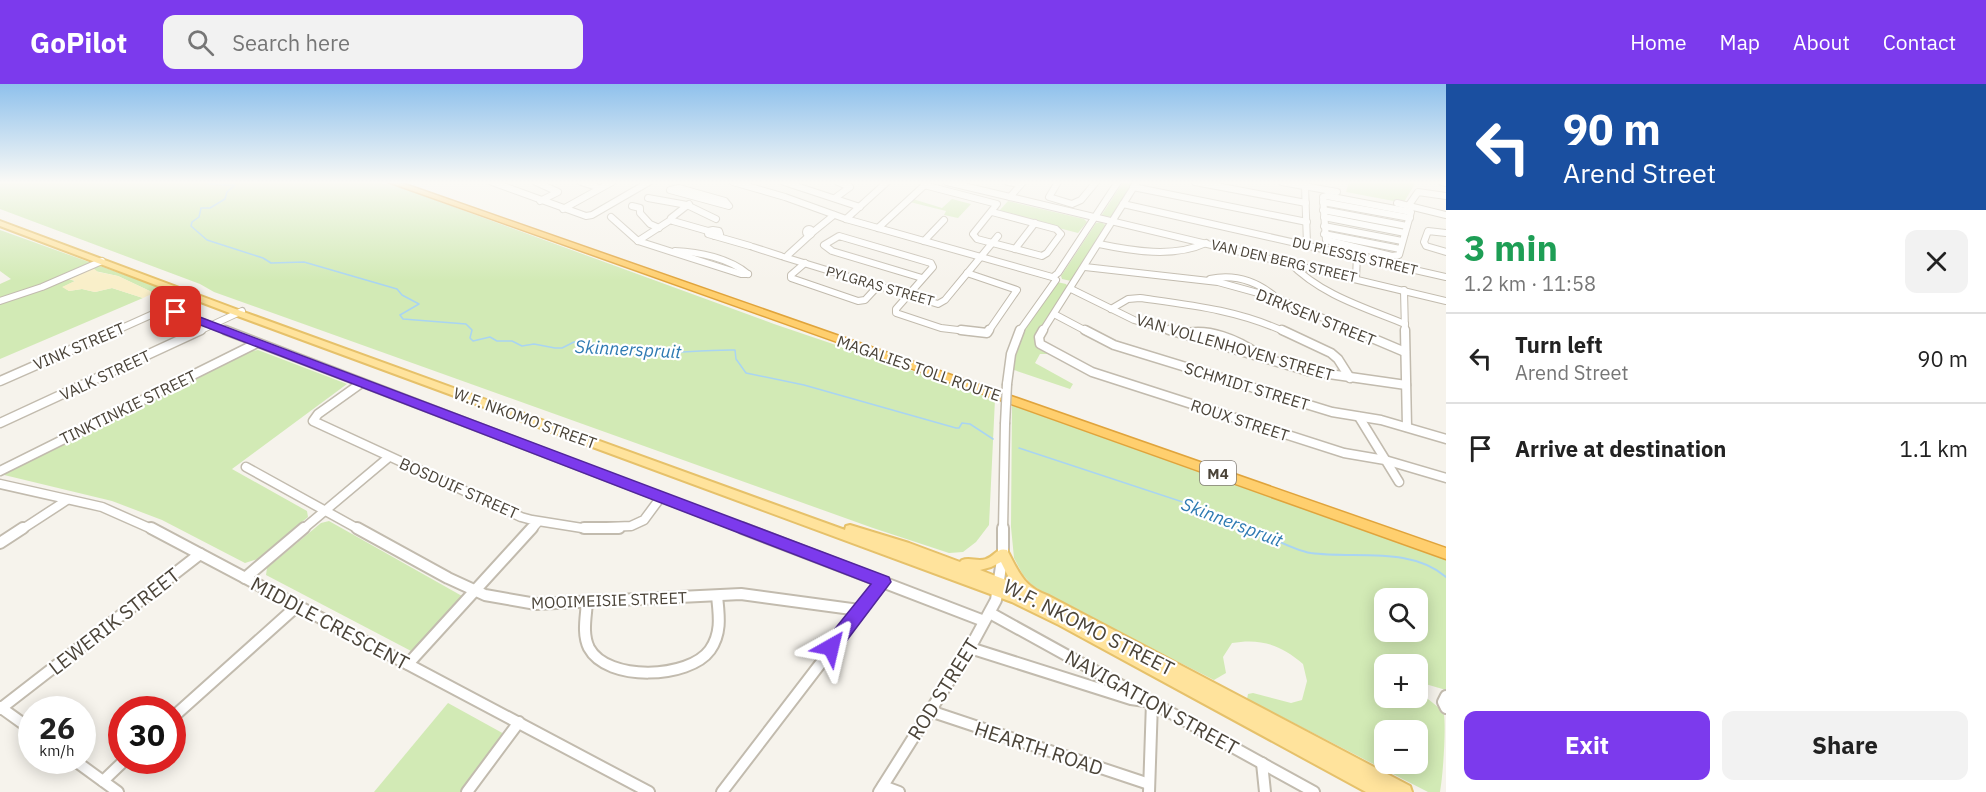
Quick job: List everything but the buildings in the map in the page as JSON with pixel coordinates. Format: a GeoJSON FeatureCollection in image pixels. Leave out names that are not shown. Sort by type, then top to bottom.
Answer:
{"type":"FeatureCollection","features":[{"type":"Feature","properties":{"kind":"highway","name":"MAGALIES TOLL ROUTE"},"geometry":{"type":"LineString","coordinates":[[486,215],[1446,554]]}},
{"type":"Feature","properties":{"kind":"highway","name":"MAGALIES TOLL ROUTE"},"geometry":{"type":"LineString","coordinates":[[493,215],[1446,549]]}},
{"type":"Feature","properties":{"kind":"main road","name":"W.F. NKOMO STREET"},"geometry":{"type":"LineString","coordinates":[[0,223],[293,333],[758,502],[999,587],[1036,597],[1404,792]]}},
{"type":"Feature","properties":{"kind":"main road","name":"W.F. NKOMO STREET"},"geometry":{"type":"LineString","coordinates":[[758,502],[905,546],[999,587],[1382,792]]}},
{"type":"Feature","properties":{"kind":"main road"},"geometry":{"type":"LineString","coordinates":[[905,546],[978,566],[994,561],[1003,553],[1014,577],[1036,597]]}},
{"type":"Feature","properties":{"kind":"street"},"geometry":{"type":"LineString","coordinates":[[642,215],[650,224],[659,228]]}},
{"type":"Feature","properties":{"kind":"street"},"geometry":{"type":"LineString","coordinates":[[638,241],[677,215]]}},
{"type":"Feature","properties":{"kind":"street"},"geometry":{"type":"LineString","coordinates":[[708,215],[716,219]]}},
{"type":"Feature","properties":{"kind":"street","name":"VAN VOLLENHOVEN STREET"},"geometry":{"type":"LineString","coordinates":[[834,215],[1054,279],[1134,320],[1314,373],[1406,385]]}},
{"type":"Feature","properties":{"kind":"street"},"geometry":{"type":"LineString","coordinates":[[786,254],[803,242],[810,232],[822,226],[834,215]]}},
{"type":"Feature","properties":{"kind":"street"},"geometry":{"type":"LineString","coordinates":[[846,219],[851,215]]}},
{"type":"Feature","properties":{"kind":"street"},"geometry":{"type":"LineString","coordinates":[[878,228],[892,215]]}},
{"type":"Feature","properties":{"kind":"street"},"geometry":{"type":"LineString","coordinates":[[989,215],[972,236],[1044,256],[1061,234],[1060,231],[1003,215]]}},
{"type":"Feature","properties":{"kind":"street","name":"VAN DEN BERG STREET"},"geometry":{"type":"LineString","coordinates":[[1082,215],[1289,262],[1446,301]]}},
{"type":"Feature","properties":{"kind":"street"},"geometry":{"type":"LineString","coordinates":[[1007,384],[1009,358],[1013,343],[1023,323],[1096,215]]}},
{"type":"Feature","properties":{"kind":"street"},"geometry":{"type":"LineString","coordinates":[[1054,315],[1116,215]]}},
{"type":"Feature","properties":{"kind":"street","name":"DU PLESSIS STREET"},"geometry":{"type":"LineString","coordinates":[[1174,215],[1359,254],[1446,277]]}},
{"type":"Feature","properties":{"kind":"street"},"geometry":{"type":"LineString","coordinates":[[1275,215],[1307,222]]}},
{"type":"Feature","properties":{"kind":"street"},"geometry":{"type":"LineString","coordinates":[[1307,215],[1307,244]]}},
{"type":"Feature","properties":{"kind":"street"},"geometry":{"type":"LineString","coordinates":[[1349,215],[1407,226]]}},
{"type":"Feature","properties":{"kind":"street"},"geometry":{"type":"LineString","coordinates":[[1405,233],[1324,218],[1325,239],[1329,242],[1359,254],[1395,256],[1399,255],[1411,215]]}},
{"type":"Feature","properties":{"kind":"street"},"geometry":{"type":"LineString","coordinates":[[611,217],[620,222],[629,236],[638,241],[671,252],[741,274],[748,274],[741,268],[690,251],[671,252]]}},
{"type":"Feature","properties":{"kind":"street","name":"PYLGRAS STREET"},"geometry":{"type":"LineString","coordinates":[[672,220],[708,231],[717,230],[718,235],[728,239],[767,251],[786,254],[796,260],[932,303],[941,303],[980,257]]}},
{"type":"Feature","properties":{"kind":"street"},"geometry":{"type":"LineString","coordinates":[[924,241],[944,220]]}},
{"type":"Feature","properties":{"kind":"street"},"geometry":{"type":"LineString","coordinates":[[1015,249],[1035,224]]}},
{"type":"Feature","properties":{"kind":"street"},"geometry":{"type":"LineString","coordinates":[[1324,226],[1402,241]]}},
{"type":"Feature","properties":{"kind":"street"},"geometry":{"type":"LineString","coordinates":[[1446,233],[1428,231],[1424,242],[1426,246],[1446,252]]}},
{"type":"Feature","properties":{"kind":"street"},"geometry":{"type":"LineString","coordinates":[[1324,234],[1400,249]]}},
{"type":"Feature","properties":{"kind":"street"},"geometry":{"type":"LineString","coordinates":[[922,278],[832,251],[824,245],[839,236],[927,261],[933,267],[895,311],[941,328],[987,333],[1017,290],[967,273]]}},
{"type":"Feature","properties":{"kind":"street"},"geometry":{"type":"LineString","coordinates":[[980,257],[998,236]]}},
{"type":"Feature","properties":{"kind":"street"},"geometry":{"type":"LineString","coordinates":[[1099,244],[1178,252],[1197,249],[1206,243]]}},
{"type":"Feature","properties":{"kind":"street"},"geometry":{"type":"LineString","coordinates":[[1356,278],[1359,254]]}},
{"type":"Feature","properties":{"kind":"street"},"geometry":{"type":"LineString","coordinates":[[0,301],[102,261]]}},
{"type":"Feature","properties":{"kind":"street"},"geometry":{"type":"LineString","coordinates":[[1289,262],[1303,278],[1318,288],[1405,324]]}},
{"type":"Feature","properties":{"kind":"street"},"geometry":{"type":"LineString","coordinates":[[805,263],[791,275],[791,278],[858,301],[865,300],[878,286]]}},
{"type":"Feature","properties":{"kind":"street","name":"DIRKSEN STREET"},"geometry":{"type":"LineString","coordinates":[[1085,267],[1206,280],[1276,298],[1405,352]]}},
{"type":"Feature","properties":{"kind":"street"},"geometry":{"type":"LineString","coordinates":[[1404,290],[1407,427]]}},
{"type":"Feature","properties":{"kind":"street"},"geometry":{"type":"LineString","coordinates":[[1111,309],[1125,300],[1140,298],[1221,309],[1264,322],[1333,354],[1350,378]]}},
{"type":"Feature","properties":{"kind":"street","name":"NAVIGATION STREET"},"geometry":{"type":"LineString","coordinates":[[158,312],[170,310],[883,582],[987,617],[1152,702],[1314,792]]}},
{"type":"Feature","properties":{"kind":"street","name":"VINK STREET"},"geometry":{"type":"LineString","coordinates":[[0,381],[158,312]]}},
{"type":"Feature","properties":{"kind":"street","name":"VALK STREET"},"geometry":{"type":"LineString","coordinates":[[0,423],[240,312]]}},
{"type":"Feature","properties":{"kind":"street","name":"ROUX STREET"},"geometry":{"type":"LineString","coordinates":[[1054,315],[1039,337],[1040,344],[1092,372],[1338,452],[1385,460],[1446,478]]}},
{"type":"Feature","properties":{"kind":"street","name":"SCHMIDT STREET"},"geometry":{"type":"LineString","coordinates":[[1054,315],[1114,345],[1321,409],[1407,427],[1446,439]]}},
{"type":"Feature","properties":{"kind":"street","name":"TINKTINKIE STREET"},"geometry":{"type":"LineString","coordinates":[[0,471],[257,343]]}},
{"type":"Feature","properties":{"kind":"street","name":"BOSDUIF STREET"},"geometry":{"type":"LineString","coordinates":[[360,384],[318,414],[313,422],[538,522],[594,528],[632,526],[644,519],[662,497]]}},
{"type":"Feature","properties":{"kind":"street","name":"ROD STREET"},"geometry":{"type":"LineString","coordinates":[[881,789],[970,648],[987,617],[999,587],[1003,553],[1007,384]]}},
{"type":"Feature","properties":{"kind":"street"},"geometry":{"type":"LineString","coordinates":[[1359,417],[1399,482]]}},
{"type":"Feature","properties":{"kind":"street"},"geometry":{"type":"LineString","coordinates":[[245,578],[389,457]]}},
{"type":"Feature","properties":{"kind":"street","name":"MOOIMEISIE STREET"},"geometry":{"type":"LineString","coordinates":[[246,467],[474,591],[508,600],[536,604],[753,595],[859,610]]}},
{"type":"Feature","properties":{"kind":"street","name":"MIDDLE CRESCENT"},"geometry":{"type":"LineString","coordinates":[[2,487],[119,513],[649,792]]}},
{"type":"Feature","properties":{"kind":"street"},"geometry":{"type":"LineString","coordinates":[[0,543],[67,500]]}},
{"type":"Feature","properties":{"kind":"street"},"geometry":{"type":"LineString","coordinates":[[408,664],[538,522]]}},
{"type":"Feature","properties":{"kind":"street","name":"LEWERIK STREET"},"geometry":{"type":"LineString","coordinates":[[0,708],[200,554]]}},
{"type":"Feature","properties":{"kind":"street"},"geometry":{"type":"LineString","coordinates":[[722,792],[859,610],[883,582]]}},
{"type":"Feature","properties":{"kind":"street"},"geometry":{"type":"LineString","coordinates":[[587,602],[586,641],[594,656],[605,665],[622,671],[677,670],[697,663],[712,646],[719,628],[717,596]]}},
{"type":"Feature","properties":{"kind":"street"},"geometry":{"type":"LineString","coordinates":[[186,705],[297,606]]}},
{"type":"Feature","properties":{"kind":"street"},"geometry":{"type":"LineString","coordinates":[[970,648],[1131,699],[1152,702],[1149,788]]}},
{"type":"Feature","properties":{"kind":"street"},"geometry":{"type":"LineString","coordinates":[[1446,696],[1443,702],[1446,708]]}},
{"type":"Feature","properties":{"kind":"street"},"geometry":{"type":"LineString","coordinates":[[0,708],[18,720]]}},
{"type":"Feature","properties":{"kind":"street","name":"HEARTH ROAD"},"geometry":{"type":"LineString","coordinates":[[930,711],[1149,788]]}},
{"type":"Feature","properties":{"kind":"street"},"geometry":{"type":"LineString","coordinates":[[467,792],[519,722]]}},
{"type":"Feature","properties":{"kind":"street"},"geometry":{"type":"LineString","coordinates":[[1262,763],[1265,792]]}},
{"type":"Feature","properties":{"kind":"street"},"geometry":{"type":"LineString","coordinates":[[93,774],[118,792]]}},
{"type":"Feature","properties":{"kind":"street"},"geometry":{"type":"LineString","coordinates":[[103,781],[110,774]]}},
{"type":"Feature","properties":{"kind":"street"},"geometry":{"type":"LineString","coordinates":[[881,789],[899,792]]}},
{"type":"Feature","properties":{"kind":"green space"},"geometry":{"type":"Polygon","coordinates":[[[16,215],[476,215],[774,324],[995,399],[989,525],[976,542],[963,552],[949,553],[873,528],[214,292],[200,284],[16,215]]]}},
{"type":"Feature","properties":{"kind":"green space"},"geometry":{"type":"Polygon","coordinates":[[[944,215],[961,215],[958,218],[944,215]]]}},
{"type":"Feature","properties":{"kind":"green space"},"geometry":{"type":"Polygon","coordinates":[[[1009,215],[1067,215],[1084,219],[1087,222],[1078,233],[1009,215]]]}},
{"type":"Feature","properties":{"kind":"green space"},"geometry":{"type":"Polygon","coordinates":[[[1101,222],[1107,226],[1071,281],[1062,279],[1061,276],[1096,223],[1101,222]]]}},
{"type":"Feature","properties":{"kind":"green space"},"geometry":{"type":"Polygon","coordinates":[[[0,230],[164,289],[154,293],[118,276],[95,271],[68,279],[75,281],[63,287],[69,291],[82,289],[95,292],[112,288],[143,298],[0,359],[0,284],[11,279],[0,271],[0,230]]]}},
{"type":"Feature","properties":{"kind":"green space"},"geometry":{"type":"Polygon","coordinates":[[[1057,282],[1066,284],[1068,287],[1035,340],[1037,346],[1048,354],[1040,354],[1035,363],[1073,384],[1070,389],[1011,369],[1019,338],[1057,282]]]}},
{"type":"Feature","properties":{"kind":"green space"},"geometry":{"type":"Polygon","coordinates":[[[258,350],[347,384],[232,469],[307,511],[308,517],[258,559],[245,563],[162,520],[112,501],[0,474],[252,351],[258,350]]]}},
{"type":"Feature","properties":{"kind":"green space"},"geometry":{"type":"Polygon","coordinates":[[[1012,404],[1446,558],[1446,690],[1428,685],[1428,654],[1374,654],[1374,708],[1428,708],[1428,700],[1444,715],[1444,753],[1440,792],[1428,792],[1393,774],[1428,774],[1428,720],[1374,720],[1374,764],[1247,699],[1248,694],[1253,693],[1291,703],[1302,700],[1307,681],[1303,664],[1287,652],[1261,642],[1232,643],[1223,657],[1226,673],[1214,680],[1049,596],[1032,585],[1023,575],[1014,558],[1011,527],[1012,404]]]}},
{"type":"Feature","properties":{"kind":"green space"},"geometry":{"type":"Polygon","coordinates":[[[329,521],[462,596],[413,652],[266,575],[267,568],[321,523],[329,521]]]}},
{"type":"Feature","properties":{"kind":"green space"},"geometry":{"type":"Polygon","coordinates":[[[448,703],[506,735],[463,792],[374,792],[448,703]]]}},
{"type":"Feature","properties":{"kind":"sand"},"geometry":{"type":"Polygon","coordinates":[[[92,267],[98,272],[118,276],[154,293],[143,298],[112,288],[95,292],[82,289],[69,291],[62,287],[75,281],[67,278],[92,267]]]}},
{"type":"Feature","properties":{"kind":"waterway","name":"Skinnerspruit"},"geometry":{"type":"LineString","coordinates":[[199,215],[191,226],[207,240],[263,258],[271,263],[304,262],[397,289],[402,295],[419,304],[400,315],[403,319],[466,324],[472,330],[470,338],[473,341],[490,337],[497,341],[512,341],[522,346],[534,344],[555,348],[562,348],[574,342],[613,352],[654,354],[735,350],[736,359],[746,373],[804,385],[956,428],[959,428],[962,423],[970,424],[993,439]]}},
{"type":"Feature","properties":{"kind":"waterway","name":"Skinnerspruit"},"geometry":{"type":"LineString","coordinates":[[1019,448],[1213,512],[1255,530]]}},
{"type":"Feature","properties":{"kind":"waterway","name":"Skinnerspruit"},"geometry":{"type":"LineString","coordinates":[[1251,528],[1311,553],[1399,557],[1432,567],[1446,577]]}},
{"type":"Feature","properties":{"kind":"route"},"geometry":{"type":"LineString","coordinates":[[176,312],[883,582],[831,647]]}}]}
